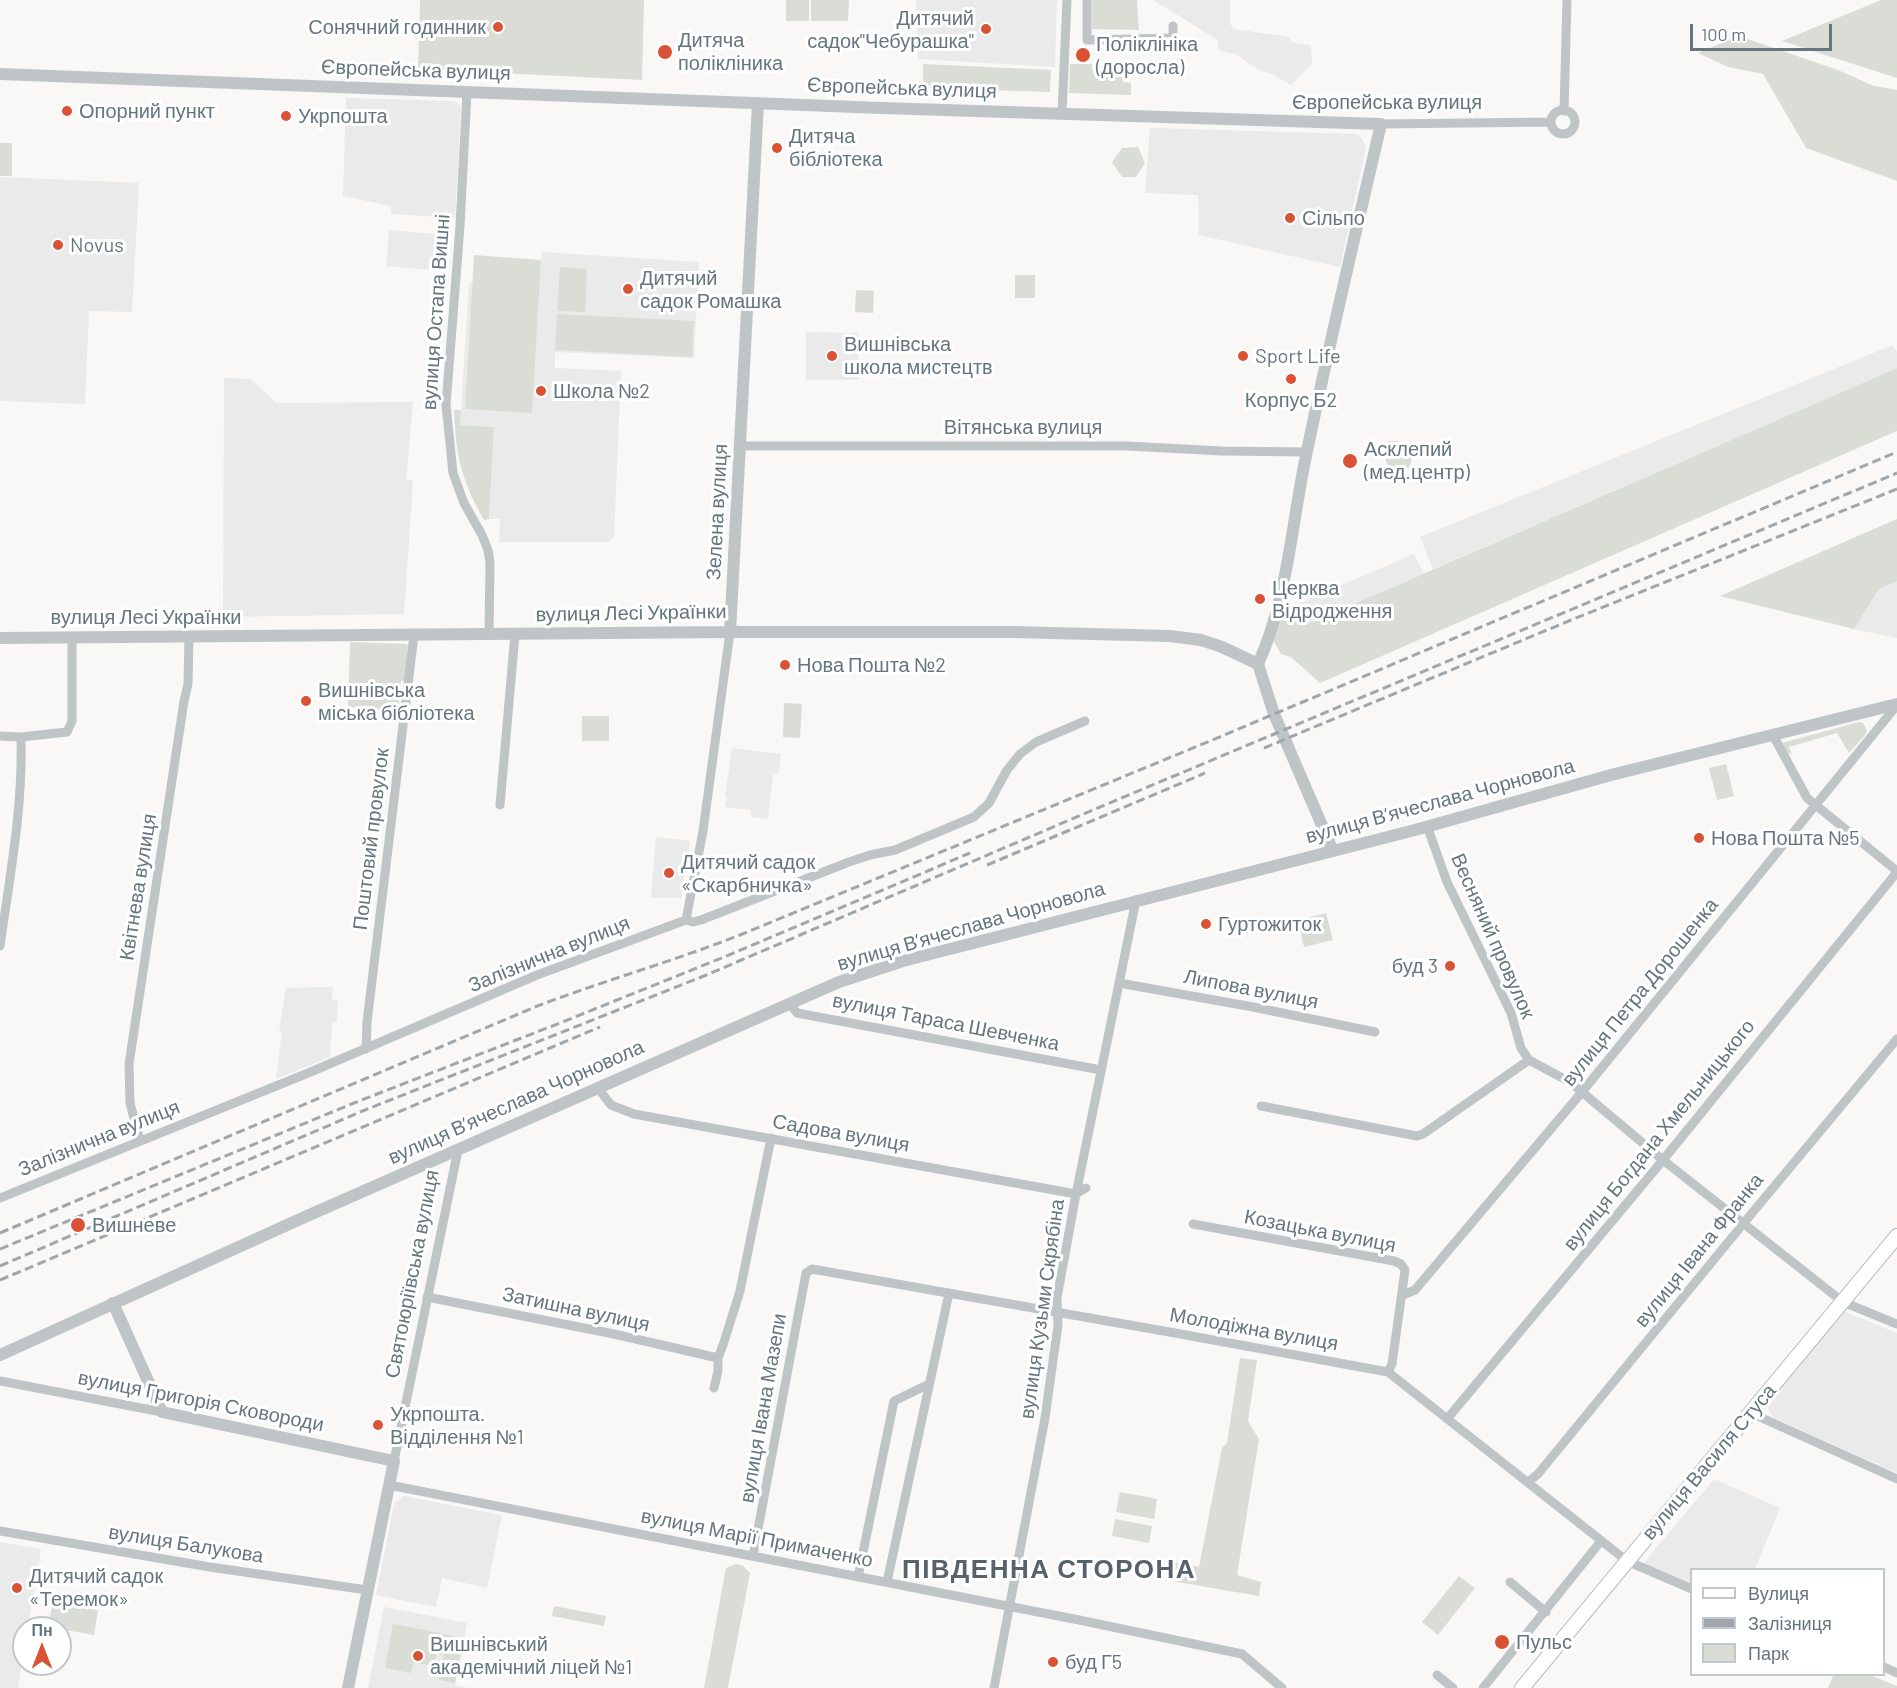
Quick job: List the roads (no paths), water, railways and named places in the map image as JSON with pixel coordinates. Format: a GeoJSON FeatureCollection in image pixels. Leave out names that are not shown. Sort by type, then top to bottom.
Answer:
{"type":"FeatureCollection","features":[{"type":"Feature","properties":{"kind":"main road","name":"вулиця Василя Стуса"},"geometry":{"type":"LineString","coordinates":[[1522,1688],[1897,1236]]}},
{"type":"Feature","properties":{"kind":"street"},"geometry":{"type":"LineString","coordinates":[[1062,113],[1067,0]]}},
{"type":"Feature","properties":{"kind":"street"},"geometry":{"type":"LineString","coordinates":[[1087,0],[1087,40],[1173,38],[1173,26]]}},
{"type":"Feature","properties":{"kind":"street"},"geometry":{"type":"LineString","coordinates":[[1551,122],[1554,114],[1564,111],[1567,0]]}},
{"type":"Feature","properties":{"kind":"street","name":"Європейська вулиця"},"geometry":{"type":"LineString","coordinates":[[0,74],[1381,124],[1551,122],[1553,129],[1559,133],[1570,131],[1574,125],[1573,117],[1564,111]]}},
{"type":"Feature","properties":{"kind":"street","name":"вулиця Остапа Вишні"},"geometry":{"type":"LineString","coordinates":[[468,92],[446,405],[453,473],[458,489],[488,550],[490,563],[489,634]]}},
{"type":"Feature","properties":{"kind":"street","name":"Зелена вулиця"},"geometry":{"type":"LineString","coordinates":[[686,920],[704,831],[730,632],[758,102]]}},
{"type":"Feature","properties":{"kind":"street"},"geometry":{"type":"LineString","coordinates":[[1333,851],[1270,704],[1258,664],[1268,642],[1278,608],[1306,452],[1381,124]]}},
{"type":"Feature","properties":{"kind":"street","name":"Вітянська вулиця"},"geometry":{"type":"LineString","coordinates":[[740,446],[1127,446],[1306,452]]}},
{"type":"Feature","properties":{"kind":"street","name":"вулиця Лесі Українки"},"geometry":{"type":"LineString","coordinates":[[0,638],[988,632],[1170,636],[1201,640],[1258,664]]}},
{"type":"Feature","properties":{"kind":"street"},"geometry":{"type":"LineString","coordinates":[[500,806],[515,634]]}},
{"type":"Feature","properties":{"kind":"street","name":"Поштовий провулок"},"geometry":{"type":"LineString","coordinates":[[366,1049],[367,1022],[414,635]]}},
{"type":"Feature","properties":{"kind":"street","name":"Квітнева вулиця"},"geometry":{"type":"LineString","coordinates":[[140,1141],[130,1103],[129,1064],[188,684],[189,637]]}},
{"type":"Feature","properties":{"kind":"street"},"geometry":{"type":"LineString","coordinates":[[0,736],[67,732],[72,722],[72,638]]}},
{"type":"Feature","properties":{"kind":"street","name":"вулиця Вʼячеслава Чорновола"},"geometry":{"type":"LineString","coordinates":[[0,1354],[839,982],[903,961],[1333,851],[1611,775],[1897,705]]}},
{"type":"Feature","properties":{"kind":"street","name":"вулиця Петра Дорошенка"},"geometry":{"type":"LineString","coordinates":[[1403,1295],[1414,1290],[1428,1275],[1582,1092],[1897,705]]}},
{"type":"Feature","properties":{"kind":"street","name":"Залізнична вулиця"},"geometry":{"type":"LineString","coordinates":[[0,1198],[366,1049],[537,975],[686,920],[701,921],[849,862],[895,850],[974,817],[989,803],[1007,770],[1020,754],[1036,742],[1085,722]]}},
{"type":"Feature","properties":{"kind":"street"},"geometry":{"type":"LineString","coordinates":[[1773,735],[1807,798],[1897,872]]}},
{"type":"Feature","properties":{"kind":"street"},"geometry":{"type":"LineString","coordinates":[[0,946],[18,812],[22,770],[21,736]]}},
{"type":"Feature","properties":{"kind":"street","name":"Весняний провулок"},"geometry":{"type":"LineString","coordinates":[[1427,826],[1447,882],[1511,1013],[1521,1048],[1528,1060]]}},
{"type":"Feature","properties":{"kind":"street","name":"вулиця Богдана Хмельницького"},"geometry":{"type":"LineString","coordinates":[[1447,1419],[1663,1160],[1897,872]]}},
{"type":"Feature","properties":{"kind":"street","name":"вулиця Кузьми Скрябіна"},"geometry":{"type":"LineString","coordinates":[[994,1688],[1045,1418],[1059,1312],[1057,1298],[1136,900]]}},
{"type":"Feature","properties":{"kind":"street","name":"Липова вулиця"},"geometry":{"type":"LineString","coordinates":[[1119,983],[1375,1032]]}},
{"type":"Feature","properties":{"kind":"street","name":"вулиця Тараса Шевченка"},"geometry":{"type":"LineString","coordinates":[[789,1003],[797,1013],[1101,1070]]}},
{"type":"Feature","properties":{"kind":"street","name":"вулиця Івана Франка"},"geometry":{"type":"LineString","coordinates":[[1528,1482],[1538,1474],[1897,1039]]}},
{"type":"Feature","properties":{"kind":"street"},"geometry":{"type":"LineString","coordinates":[[1261,1106],[1417,1136],[1528,1060],[1570,1082],[1663,1160],[1843,1302],[1897,1324]]}},
{"type":"Feature","properties":{"kind":"street","name":"Садова вулиця"},"geometry":{"type":"LineString","coordinates":[[598,1088],[611,1105],[634,1114],[1076,1194]]}},
{"type":"Feature","properties":{"kind":"street"},"geometry":{"type":"LineString","coordinates":[[714,1388],[718,1358],[740,1292],[771,1138]]}},
{"type":"Feature","properties":{"kind":"street","name":"Святоюріївська вулиця"},"geometry":{"type":"LineString","coordinates":[[348,1688],[458,1150]]}},
{"type":"Feature","properties":{"kind":"street"},"geometry":{"type":"LineString","coordinates":[[1076,1194],[1086,1188]]}},
{"type":"Feature","properties":{"kind":"street","name":"Козацька вулиця"},"geometry":{"type":"LineString","coordinates":[[1193,1224],[1401,1264],[1405,1270],[1403,1295],[1392,1364],[1388,1372]]}},
{"type":"Feature","properties":{"kind":"street","name":"Молодіжна вулиця"},"geometry":{"type":"LineString","coordinates":[[812,1269],[1388,1372],[1627,1561],[1690,1587]]}},
{"type":"Feature","properties":{"kind":"street","name":"вулиця Івана Мазепи"},"geometry":{"type":"LineString","coordinates":[[753,1556],[806,1273],[812,1269]]}},
{"type":"Feature","properties":{"kind":"street"},"geometry":{"type":"LineString","coordinates":[[887,1582],[949,1293]]}},
{"type":"Feature","properties":{"kind":"street","name":"Затишна вулиця"},"geometry":{"type":"LineString","coordinates":[[427,1298],[614,1334],[718,1358]]}},
{"type":"Feature","properties":{"kind":"street"},"geometry":{"type":"LineString","coordinates":[[113,1303],[162,1412]]}},
{"type":"Feature","properties":{"kind":"street","name":"вулиця Григорія Сковороди"},"geometry":{"type":"LineString","coordinates":[[0,1381],[162,1412],[394,1461]]}},
{"type":"Feature","properties":{"kind":"street"},"geometry":{"type":"LineString","coordinates":[[858,1577],[894,1401],[929,1384]]}},
{"type":"Feature","properties":{"kind":"street"},"geometry":{"type":"LineString","coordinates":[[1750,1413],[1897,1479]]}},
{"type":"Feature","properties":{"kind":"street","name":"вулиця Марії Примаченко"},"geometry":{"type":"LineString","coordinates":[[389,1485],[1010,1606],[1242,1654],[1282,1688]]}},
{"type":"Feature","properties":{"kind":"street","name":"вулиця Балукова"},"geometry":{"type":"LineString","coordinates":[[0,1531],[210,1567],[367,1590]]}},
{"type":"Feature","properties":{"kind":"street"},"geometry":{"type":"LineString","coordinates":[[1483,1688],[1601,1541]]}},
{"type":"Feature","properties":{"kind":"street"},"geometry":{"type":"LineString","coordinates":[[1510,1582],[1546,1612]]}},
{"type":"Feature","properties":{"kind":"street"},"geometry":{"type":"LineString","coordinates":[[1437,1675],[1453,1688]]}},
{"type":"Feature","properties":{"kind":"railway"},"geometry":{"type":"LineString","coordinates":[[0,1233],[540,1005],[740,935],[1222,736],[1897,452]]}},
{"type":"Feature","properties":{"kind":"railway"},"geometry":{"type":"LineString","coordinates":[[0,1266],[365,1110],[704,976],[1100,807],[1897,473]]}},
{"type":"Feature","properties":{"kind":"railway"},"geometry":{"type":"LineString","coordinates":[[1264,748],[1571,620],[1897,489]]}},
{"type":"Feature","properties":{"kind":"railway"},"geometry":{"type":"LineString","coordinates":[[987,865],[1205,773]]}},
{"type":"Feature","properties":{"kind":"railway"},"geometry":{"type":"LineString","coordinates":[[0,1249],[354,1103],[729,955],[970,853]]}},
{"type":"Feature","properties":{"kind":"railway"},"geometry":{"type":"LineString","coordinates":[[0,1280],[600,1027]]}},
{"type":"Feature","properties":{"kind":"place","name":"Сонячний годинник"},"geometry":{"type":"Point","coordinates":[498,27]}},
{"type":"Feature","properties":{"kind":"place","name":"Дитячий садок\"Чебурашка\""},"geometry":{"type":"Point","coordinates":[986,29]}},
{"type":"Feature","properties":{"kind":"place","name":"Дитяча полікліника"},"geometry":{"type":"Point","coordinates":[665,52]}},
{"type":"Feature","properties":{"kind":"place","name":"Поліклініка (доросла)"},"geometry":{"type":"Point","coordinates":[1083,55]}},
{"type":"Feature","properties":{"kind":"place","name":"Опорний пункт"},"geometry":{"type":"Point","coordinates":[67,111]}},
{"type":"Feature","properties":{"kind":"place","name":"Укрпошта"},"geometry":{"type":"Point","coordinates":[286,116]}},
{"type":"Feature","properties":{"kind":"place","name":"Дитяча бібліотека"},"geometry":{"type":"Point","coordinates":[777,148]}},
{"type":"Feature","properties":{"kind":"place","name":"Сільпо"},"geometry":{"type":"Point","coordinates":[1290,218]}},
{"type":"Feature","properties":{"kind":"place","name":"Novus"},"geometry":{"type":"Point","coordinates":[58,245]}},
{"type":"Feature","properties":{"kind":"place","name":"Дитячий садок Ромашка"},"geometry":{"type":"Point","coordinates":[628,289]}},
{"type":"Feature","properties":{"kind":"place","name":"Вишнівська школа мистецтв"},"geometry":{"type":"Point","coordinates":[832,356]}},
{"type":"Feature","properties":{"kind":"place","name":"Sport Life"},"geometry":{"type":"Point","coordinates":[1243,356]}},
{"type":"Feature","properties":{"kind":"place","name":"Корпус Б2"},"geometry":{"type":"Point","coordinates":[1291,379]}},
{"type":"Feature","properties":{"kind":"place","name":"Школа №2"},"geometry":{"type":"Point","coordinates":[541,391]}},
{"type":"Feature","properties":{"kind":"place","name":"Асклепий (мед.центр)"},"geometry":{"type":"Point","coordinates":[1350,461]}},
{"type":"Feature","properties":{"kind":"place","name":"Церква Відродження"},"geometry":{"type":"Point","coordinates":[1260,599]}},
{"type":"Feature","properties":{"kind":"place","name":"Нова Пошта №2"},"geometry":{"type":"Point","coordinates":[785,665]}},
{"type":"Feature","properties":{"kind":"place","name":"Вишнівська міська бібліотека"},"geometry":{"type":"Point","coordinates":[306,701]}},
{"type":"Feature","properties":{"kind":"place","name":"Нова Пошта №5"},"geometry":{"type":"Point","coordinates":[1699,838]}},
{"type":"Feature","properties":{"kind":"place","name":"Дитячий садок «Скарбничка»"},"geometry":{"type":"Point","coordinates":[669,873]}},
{"type":"Feature","properties":{"kind":"place","name":"Гуртожиток"},"geometry":{"type":"Point","coordinates":[1206,924]}},
{"type":"Feature","properties":{"kind":"place","name":"буд 3"},"geometry":{"type":"Point","coordinates":[1450,966]}},
{"type":"Feature","properties":{"kind":"place","name":"Вишневе"},"geometry":{"type":"Point","coordinates":[78,1225]}},
{"type":"Feature","properties":{"kind":"place","name":"Укрпошта. Відділення №1"},"geometry":{"type":"Point","coordinates":[378,1425]}},
{"type":"Feature","properties":{"kind":"place","name":"Дитячий садок «Теремок»"},"geometry":{"type":"Point","coordinates":[17,1588]}},
{"type":"Feature","properties":{"kind":"place","name":"Пульс"},"geometry":{"type":"Point","coordinates":[1502,1642]}},
{"type":"Feature","properties":{"kind":"place","name":"Вишнівський академічний ліцей №1"},"geometry":{"type":"Point","coordinates":[418,1656]}},
{"type":"Feature","properties":{"kind":"place","name":"буд Г5"},"geometry":{"type":"Point","coordinates":[1053,1662]}},
{"type":"Feature","properties":{"kind":"district","name":"ПІВДЕННА СТОРОНА"},"geometry":{"type":"Point","coordinates":[1049,1569]}}]}
